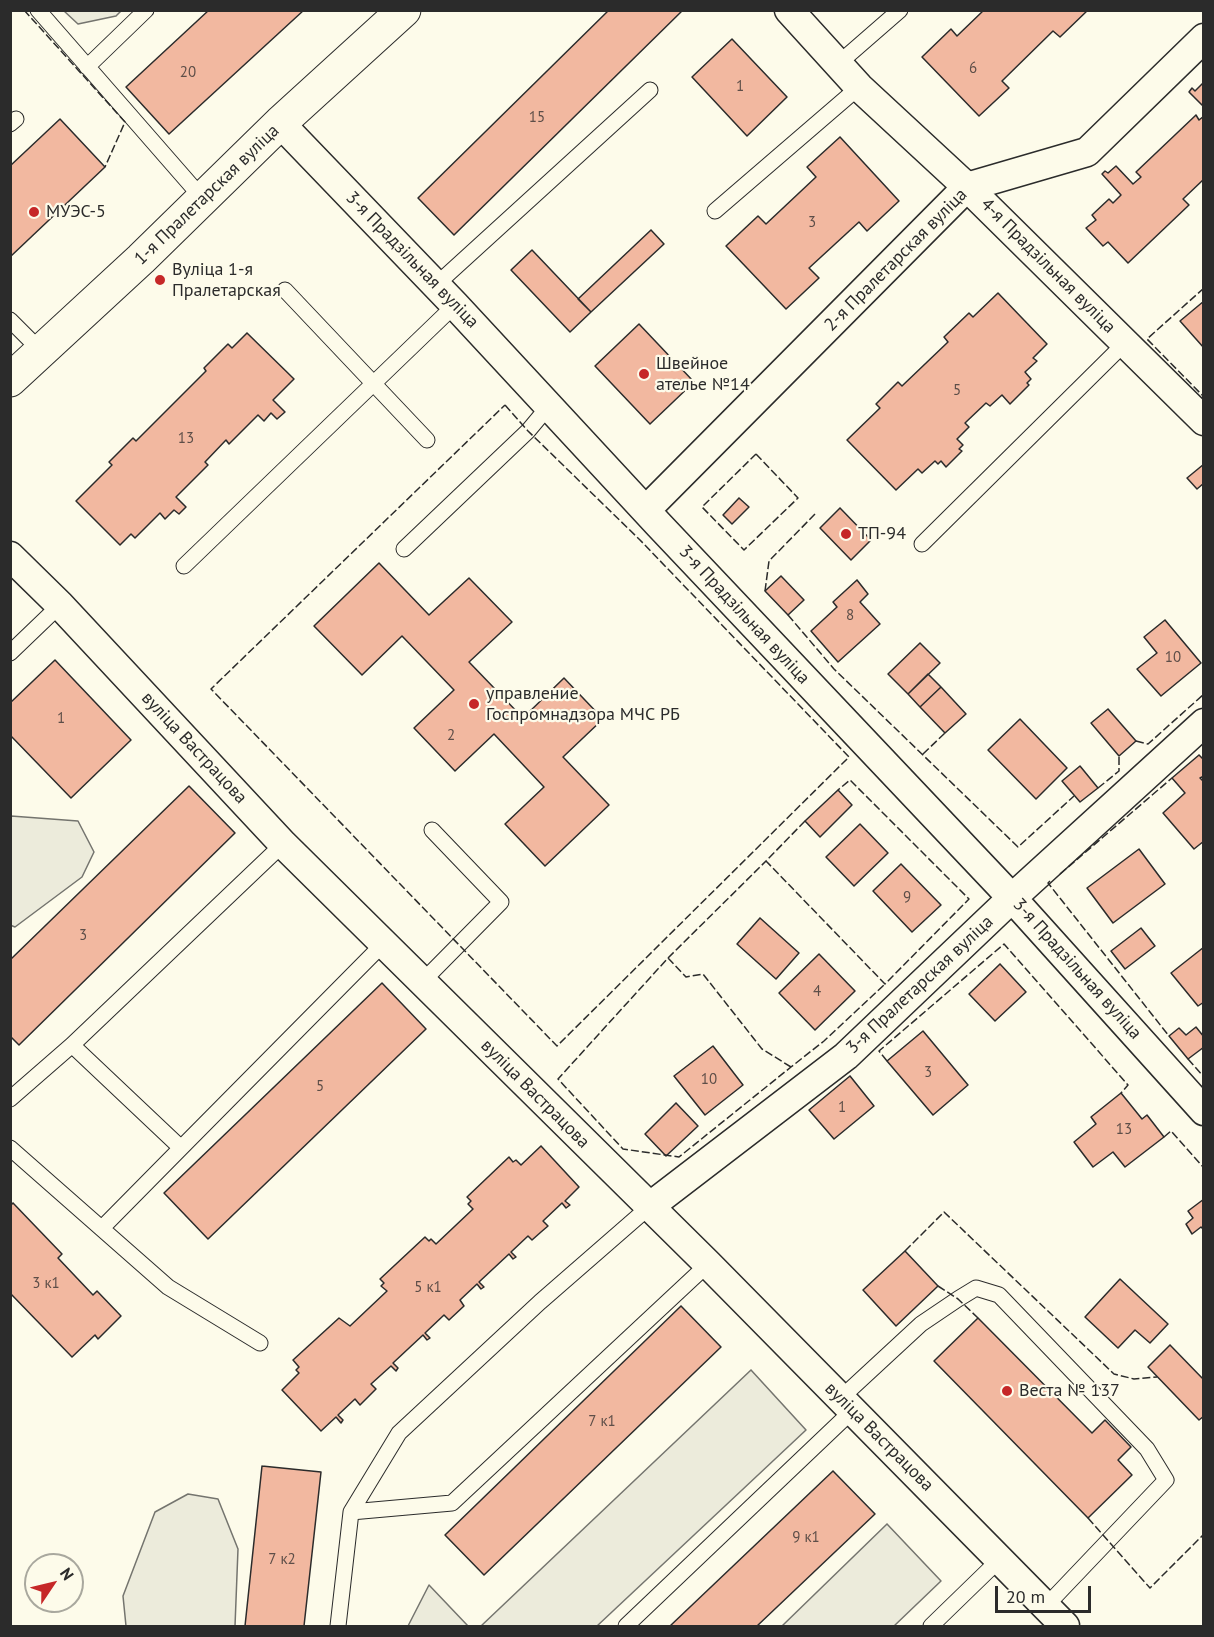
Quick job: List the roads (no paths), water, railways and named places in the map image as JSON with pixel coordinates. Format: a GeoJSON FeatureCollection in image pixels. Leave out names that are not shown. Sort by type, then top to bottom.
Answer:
{"type":"FeatureCollection","features":[{"type":"Feature","properties":{"kind":"main road","name":"1-я Пралетарская вуліца"},"geometry":{"type":"LineString","coordinates":[[10,380],[203,199],[280,123],[404,10]]}},
{"type":"Feature","properties":{"kind":"street","name":"4-я Прадзільная вуліца"},"geometry":{"type":"LineString","coordinates":[[789,10],[859,87],[968,187],[1203,421]]}},
{"type":"Feature","properties":{"kind":"street","name":"2-я Пралетарская вуліца"},"geometry":{"type":"LineString","coordinates":[[646,510],[968,187],[1087,152],[1203,38]]}},
{"type":"Feature","properties":{"kind":"street","name":"3-я Прадзільная вуліца"},"geometry":{"type":"LineString","coordinates":[[280,123],[446,295],[548,407],[1012,898],[1203,1111]]}},
{"type":"Feature","properties":{"kind":"street","name":"вуліца Вастрацова"},"geometry":{"type":"LineString","coordinates":[[10,556],[60,605],[283,844],[708,1264],[1065,1626]]}},
{"type":"Feature","properties":{"kind":"street","name":"3-я Пралетарская вуліца"},"geometry":{"type":"LineString","coordinates":[[649,1208],[846,1056],[1012,898],[1203,723]]}},
{"type":"Feature","properties":{"kind":"lane"},"geometry":{"type":"LineString","coordinates":[[38,10],[203,199]]}},
{"type":"Feature","properties":{"kind":"lane"},"geometry":{"type":"LineString","coordinates":[[87,67],[146,10]]}},
{"type":"Feature","properties":{"kind":"lane"},"geometry":{"type":"LineString","coordinates":[[838,64],[900,10]]}},
{"type":"Feature","properties":{"kind":"lane"},"geometry":{"type":"LineString","coordinates":[[715,211],[859,87]]}},
{"type":"Feature","properties":{"kind":"lane"},"geometry":{"type":"LineString","coordinates":[[184,567],[373,383],[446,295],[650,90]]}},
{"type":"Feature","properties":{"kind":"lane"},"geometry":{"type":"LineString","coordinates":[[285,290],[427,440]]}},
{"type":"Feature","properties":{"kind":"lane"},"geometry":{"type":"LineString","coordinates":[[10,320],[41,351]]}},
{"type":"Feature","properties":{"kind":"lane"},"geometry":{"type":"LineString","coordinates":[[922,544],[1125,343]]}},
{"type":"Feature","properties":{"kind":"lane"},"geometry":{"type":"LineString","coordinates":[[404,549],[528,431],[548,407]]}},
{"type":"Feature","properties":{"kind":"lane"},"geometry":{"type":"LineString","coordinates":[[10,653],[60,605]]}},
{"type":"Feature","properties":{"kind":"lane"},"geometry":{"type":"LineString","coordinates":[[422,981],[501,902],[432,830]]}},
{"type":"Feature","properties":{"kind":"lane"},"geometry":{"type":"LineString","coordinates":[[10,1099],[72,1045],[283,844]]}},
{"type":"Feature","properties":{"kind":"lane"},"geometry":{"type":"LineString","coordinates":[[102,1228],[383,944]]}},
{"type":"Feature","properties":{"kind":"lane"},"geometry":{"type":"LineString","coordinates":[[72,1045],[181,1148]]}},
{"type":"Feature","properties":{"kind":"lane"},"geometry":{"type":"LineString","coordinates":[[10,1148],[168,1287],[260,1343]]}},
{"type":"Feature","properties":{"kind":"lane"},"geometry":{"type":"LineString","coordinates":[[338,1626],[351,1512],[399,1433],[540,1302],[649,1208]]}},
{"type":"Feature","properties":{"kind":"lane"},"geometry":{"type":"LineString","coordinates":[[351,1512],[452,1503],[708,1264]]}},
{"type":"Feature","properties":{"kind":"lane"},"geometry":{"type":"LineString","coordinates":[[626,1626],[847,1404],[921,1324],[976,1288],[999,1295],[1147,1449],[1166,1480],[1046,1606]]}},
{"type":"Feature","properties":{"kind":"lane"},"geometry":{"type":"LineString","coordinates":[[931,1626],[1000,1559]]}},
{"type":"Feature","properties":{"kind":"place","name":"МУЭС-5"},"geometry":{"type":"Point","coordinates":[34,212]}},
{"type":"Feature","properties":{"kind":"place","name":"Вуліца 1-я Пралетарская"},"geometry":{"type":"Point","coordinates":[160,280]}},
{"type":"Feature","properties":{"kind":"place","name":"Швейное ателье №14"},"geometry":{"type":"Point","coordinates":[644,374]}},
{"type":"Feature","properties":{"kind":"place","name":"ТП-94"},"geometry":{"type":"Point","coordinates":[846,534]}},
{"type":"Feature","properties":{"kind":"place","name":"управление Госпромнадзора МЧС РБ"},"geometry":{"type":"Point","coordinates":[474,704]}},
{"type":"Feature","properties":{"kind":"place","name":"Веста № 137"},"geometry":{"type":"Point","coordinates":[1007,1391]}}]}
